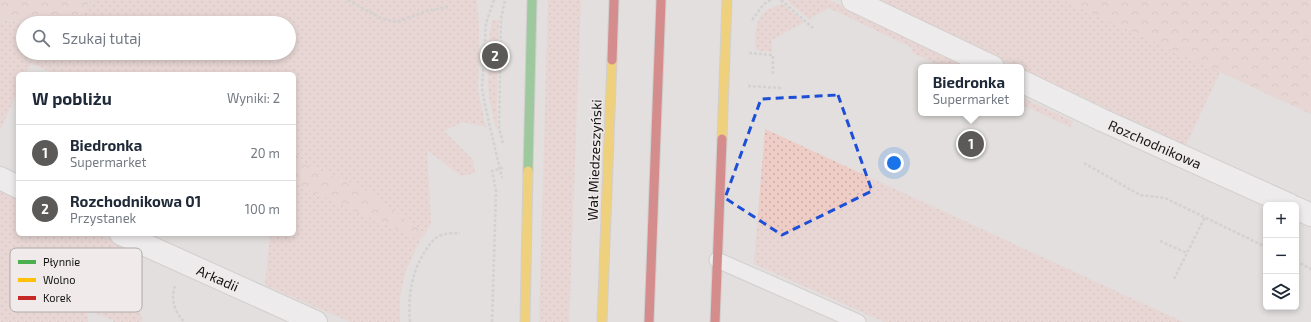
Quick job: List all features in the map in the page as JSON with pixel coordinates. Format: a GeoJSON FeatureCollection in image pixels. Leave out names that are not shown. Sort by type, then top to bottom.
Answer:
{"type":"FeatureCollection","features":[{"type":"Feature","properties":{"kind":"street"},"geometry":{"type":"LineString","coordinates":[[525,322],[532,0]]}},
{"type":"Feature","properties":{"kind":"street","name":"Wał Miedzeszyński"},"geometry":{"type":"LineString","coordinates":[[602,322],[614,0]]}},
{"type":"Feature","properties":{"kind":"street"},"geometry":{"type":"LineString","coordinates":[[649,322],[661,0]]}},
{"type":"Feature","properties":{"kind":"street"},"geometry":{"type":"LineString","coordinates":[[715,322],[727,0]]}},
{"type":"Feature","properties":{"kind":"street"},"geometry":{"type":"LineString","coordinates":[[853,0],[987,64]]}},
{"type":"Feature","properties":{"kind":"street","name":"Rozchodnikowa"},"geometry":{"type":"LineString","coordinates":[[1024,82],[1102,120],[1283,202]]}},
{"type":"Feature","properties":{"kind":"street"},"geometry":{"type":"LineString","coordinates":[[0,178],[16,185]]}},
{"type":"Feature","properties":{"kind":"street"},"geometry":{"type":"LineString","coordinates":[[1299,209],[1311,215]]}},
{"type":"Feature","properties":{"kind":"street","name":"Arkadii"},"geometry":{"type":"LineString","coordinates":[[125,236],[316,322]]}},
{"type":"Feature","properties":{"kind":"lane"},"geometry":{"type":"LineString","coordinates":[[717,260],[858,322]]}},
{"type":"Feature","properties":{"kind":"path"},"geometry":{"type":"LineString","coordinates":[[348,0],[382,19],[397,22],[427,11],[448,7]]}},
{"type":"Feature","properties":{"kind":"path"},"geometry":{"type":"LineString","coordinates":[[494,0],[486,24],[482,88],[502,180]]}},
{"type":"Feature","properties":{"kind":"path"},"geometry":{"type":"LineString","coordinates":[[503,144],[499,128],[501,19],[505,0]]}},
{"type":"Feature","properties":{"kind":"path"},"geometry":{"type":"LineString","coordinates":[[765,0],[764,4],[771,0]]}},
{"type":"Feature","properties":{"kind":"path"},"geometry":{"type":"LineString","coordinates":[[781,0],[813,28]]}},
{"type":"Feature","properties":{"kind":"path"},"geometry":{"type":"LineString","coordinates":[[749,53],[773,55],[773,76]]}},
{"type":"Feature","properties":{"kind":"path"},"geometry":{"type":"LineString","coordinates":[[748,86],[781,88]]}},
{"type":"Feature","properties":{"kind":"path"},"geometry":{"type":"LineString","coordinates":[[1084,163],[1140,195],[1165,198],[1263,246]]}},
{"type":"Feature","properties":{"kind":"path"},"geometry":{"type":"LineString","coordinates":[[492,322],[496,191],[492,171],[508,165]]}},
{"type":"Feature","properties":{"kind":"path"},"geometry":{"type":"LineString","coordinates":[[1174,279],[1205,217]]}},
{"type":"Feature","properties":{"kind":"path"},"geometry":{"type":"LineString","coordinates":[[410,322],[409,295],[412,279],[419,262],[430,244],[439,236],[450,233],[460,233]]}},
{"type":"Feature","properties":{"kind":"path"},"geometry":{"type":"LineString","coordinates":[[1160,241],[1187,253]]}},
{"type":"Feature","properties":{"kind":"path"},"geometry":{"type":"LineString","coordinates":[[184,263],[173,291],[175,309],[185,322]]}},
{"type":"Feature","properties":{"kind":"path"},"geometry":{"type":"LineString","coordinates":[[1299,263],[1311,269]]}},
{"type":"Feature","properties":{"kind":"highlighted area"},"geometry":{"type":"Polygon","coordinates":[[[838,95],[872,191],[782,235],[725,198],[761,99],[838,95]]]}},
{"type":"Feature","properties":{"kind":"green space"},"geometry":{"type":"Polygon","coordinates":[[[0,0],[92,0],[75,16],[16,16],[16,21],[2,19],[0,21],[0,0]]]}},
{"type":"Feature","properties":{"kind":"green space"},"geometry":{"type":"Polygon","coordinates":[[[92,0],[477,0],[479,28],[478,91],[486,127],[463,122],[444,131],[473,160],[475,173],[461,176],[427,150],[431,223],[425,234],[361,187],[306,165],[296,154],[296,72],[51,72],[31,63],[27,72],[16,72],[16,95],[0,130],[1,19],[16,22],[16,60],[296,60],[296,16],[77,16],[92,0]]]}},
{"type":"Feature","properties":{"kind":"green space"},"geometry":{"type":"Polygon","coordinates":[[[548,0],[581,0],[569,322],[539,322],[548,0]]]}},
{"type":"Feature","properties":{"kind":"green space"},"geometry":{"type":"Polygon","coordinates":[[[788,0],[828,0],[859,12],[968,64],[937,64],[911,52],[913,48],[829,8],[809,19],[788,2],[788,0]]]}},
{"type":"Feature","properties":{"kind":"green space"},"geometry":{"type":"Polygon","coordinates":[[[872,0],[1063,0],[1220,72],[1186,145],[1024,70],[1024,64],[1011,64],[872,0]]]}},
{"type":"Feature","properties":{"kind":"green space"},"geometry":{"type":"Polygon","coordinates":[[[1063,0],[1311,0],[1311,114],[1063,0]]]}},
{"type":"Feature","properties":{"kind":"green space"},"geometry":{"type":"Polygon","coordinates":[[[783,4],[804,22],[772,40],[772,52],[759,51],[755,48],[756,31],[759,19],[767,10],[783,4]]]}},
{"type":"Feature","properties":{"kind":"green space"},"geometry":{"type":"Polygon","coordinates":[[[492,20],[499,20],[498,43],[492,43],[491,70],[497,71],[497,130],[489,96],[488,84],[490,31],[492,20]]]}},
{"type":"Feature","properties":{"kind":"green space"},"geometry":{"type":"Polygon","coordinates":[[[1024,98],[1073,121],[1070,127],[1024,105],[1024,98]]]}},
{"type":"Feature","properties":{"kind":"green space"},"geometry":{"type":"Polygon","coordinates":[[[765,129],[1183,322],[884,322],[754,264],[765,129]]]}},
{"type":"Feature","properties":{"kind":"green space"},"geometry":{"type":"Polygon","coordinates":[[[296,154],[306,165],[361,187],[425,234],[420,240],[296,184],[296,154]]]}},
{"type":"Feature","properties":{"kind":"green space"},"geometry":{"type":"Polygon","coordinates":[[[296,184],[420,240],[406,270],[400,297],[400,322],[350,322],[265,285],[270,236],[296,236],[296,184]]]}},
{"type":"Feature","properties":{"kind":"green space"},"geometry":{"type":"Polygon","coordinates":[[[0,188],[16,195],[16,236],[105,236],[120,243],[121,248],[10,248],[10,312],[87,312],[88,322],[0,322],[0,188]]]}},
{"type":"Feature","properties":{"kind":"green space"},"geometry":{"type":"Polygon","coordinates":[[[92,312],[140,312],[142,322],[113,322],[113,320],[92,312]]]}},
{"type":"Feature","properties":{"kind":"traffic: fast"},"geometry":{"type":"LineString","coordinates":[[528,171],[532,0]]}},
{"type":"Feature","properties":{"kind":"traffic: slow"},"geometry":{"type":"LineString","coordinates":[[722,139],[727,0]]}},
{"type":"Feature","properties":{"kind":"traffic: slow"},"geometry":{"type":"LineString","coordinates":[[602,322],[612,60]]}},
{"type":"Feature","properties":{"kind":"traffic: slow"},"geometry":{"type":"LineString","coordinates":[[525,322],[528,171]]}},
{"type":"Feature","properties":{"kind":"traffic: jam"},"geometry":{"type":"LineString","coordinates":[[612,60],[614,0]]}},
{"type":"Feature","properties":{"kind":"traffic: jam"},"geometry":{"type":"LineString","coordinates":[[649,322],[661,0]]}},
{"type":"Feature","properties":{"kind":"traffic: jam"},"geometry":{"type":"LineString","coordinates":[[715,322],[722,139]]}},
{"type":"Feature","properties":{"kind":"place","name":"Rozchodnikowa 01"},"geometry":{"type":"Point","coordinates":[495,56]}},
{"type":"Feature","properties":{"kind":"place","name":"Biedronka"},"geometry":{"type":"Point","coordinates":[971,144]}}]}
